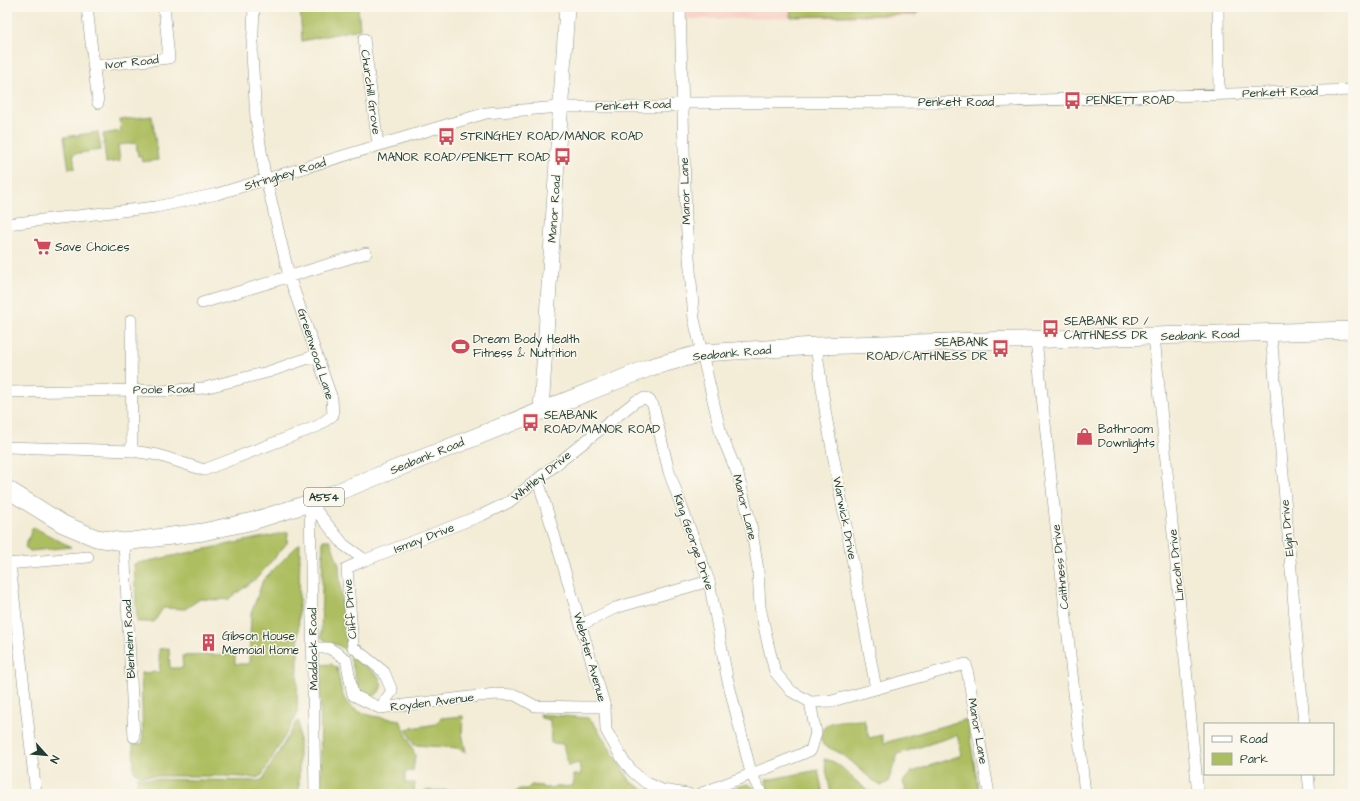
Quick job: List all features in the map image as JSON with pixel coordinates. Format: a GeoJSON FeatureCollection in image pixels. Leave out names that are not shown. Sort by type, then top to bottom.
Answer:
{"type":"FeatureCollection","features":[{"type":"Feature","properties":{"kind":"main road","name":"Manor Road"},"geometry":{"type":"LineString","coordinates":[[541,410],[567,7]]}},
{"type":"Feature","properties":{"kind":"main road","name":"Seabank Road"},"geometry":{"type":"LineString","coordinates":[[7,489],[63,524],[96,538],[124,542],[203,532],[253,521],[310,503],[651,367],[702,353],[816,346],[1353,330]]}},
{"type":"Feature","properties":{"kind":"street"},"geometry":{"type":"LineString","coordinates":[[86,7],[98,102]]}},
{"type":"Feature","properties":{"kind":"street","name":"Ivor Road"},"geometry":{"type":"LineString","coordinates":[[93,66],[169,58],[164,7]]}},
{"type":"Feature","properties":{"kind":"street","name":"Greenwood Lane"},"geometry":{"type":"LineString","coordinates":[[7,447],[132,451],[158,455],[204,470],[318,426],[333,414],[332,399],[289,276],[264,170],[256,118],[252,54],[254,7]]}},
{"type":"Feature","properties":{"kind":"street","name":"Manor Lane"},"geometry":{"type":"LineString","coordinates":[[680,7],[684,103],[686,220],[694,319],[721,434],[738,475],[752,525],[758,570],[760,607],[775,672],[791,691],[810,702],[832,701],[966,664],[989,794]]}},
{"type":"Feature","properties":{"kind":"street"},"geometry":{"type":"LineString","coordinates":[[1218,7],[1219,95]]}},
{"type":"Feature","properties":{"kind":"street","name":"Churchill Grove"},"geometry":{"type":"LineString","coordinates":[[364,39],[378,145]]}},
{"type":"Feature","properties":{"kind":"street","name":"Penkett Road"},"geometry":{"type":"LineString","coordinates":[[560,107],[664,107],[684,103],[984,102],[1353,90]]}},
{"type":"Feature","properties":{"kind":"street","name":"Stringhey Road"},"geometry":{"type":"LineString","coordinates":[[7,224],[156,208],[217,194],[267,180],[486,113],[560,107]]}},
{"type":"Feature","properties":{"kind":"street"},"geometry":{"type":"LineString","coordinates":[[202,303],[366,253]]}},
{"type":"Feature","properties":{"kind":"street"},"geometry":{"type":"LineString","coordinates":[[131,320],[132,451]]}},
{"type":"Feature","properties":{"kind":"street","name":"Elgin Drive"},"geometry":{"type":"LineString","coordinates":[[1271,333],[1304,723]]}},
{"type":"Feature","properties":{"kind":"street","name":"Lincoln Drive"},"geometry":{"type":"LineString","coordinates":[[1154,336],[1198,794]]}},
{"type":"Feature","properties":{"kind":"street","name":"Caithness Drive"},"geometry":{"type":"LineString","coordinates":[[1036,340],[1085,794]]}},
{"type":"Feature","properties":{"kind":"street","name":"Warwick Drive"},"geometry":{"type":"LineString","coordinates":[[816,346],[826,416],[876,689]]}},
{"type":"Feature","properties":{"kind":"street","name":"Poole Road"},"geometry":{"type":"LineString","coordinates":[[7,392],[161,391],[204,388],[268,372],[317,355]]}},
{"type":"Feature","properties":{"kind":"street","name":"King George Drive"},"geometry":{"type":"LineString","coordinates":[[596,432],[636,401],[645,398],[650,401],[656,415],[669,472],[709,581],[727,677],[751,773],[761,794]]}},
{"type":"Feature","properties":{"kind":"street","name":"Whitley Drive"},"geometry":{"type":"LineString","coordinates":[[482,515],[509,502],[596,432]]}},
{"type":"Feature","properties":{"kind":"street","name":"Webster Avenue"},"geometry":{"type":"LineString","coordinates":[[538,480],[605,707],[606,730],[623,760],[645,782],[662,790],[688,794]]}},
{"type":"Feature","properties":{"kind":"street"},"geometry":{"type":"LineString","coordinates":[[310,503],[344,545],[366,560]]}},
{"type":"Feature","properties":{"kind":"street","name":"Maddock Road"},"geometry":{"type":"LineString","coordinates":[[310,503],[315,794]]}},
{"type":"Feature","properties":{"kind":"street","name":"Ismay Drive"},"geometry":{"type":"LineString","coordinates":[[366,560],[482,515]]}},
{"type":"Feature","properties":{"kind":"street","name":"Blenheim Road"},"geometry":{"type":"LineString","coordinates":[[124,542],[134,737]]}},
{"type":"Feature","properties":{"kind":"street"},"geometry":{"type":"LineString","coordinates":[[36,794],[11,617],[8,564],[88,557]]}},
{"type":"Feature","properties":{"kind":"street","name":"Cliff Drive"},"geometry":{"type":"LineString","coordinates":[[366,560],[347,568],[353,648],[384,672],[392,691],[380,708]]}},
{"type":"Feature","properties":{"kind":"street"},"geometry":{"type":"LineString","coordinates":[[581,625],[615,608],[709,581]]}},
{"type":"Feature","properties":{"kind":"street","name":"Royden Avenue"},"geometry":{"type":"LineString","coordinates":[[313,648],[329,648],[346,659],[353,695],[380,708],[495,694],[515,695],[534,706],[605,707]]}},
{"type":"Feature","properties":{"kind":"street"},"geometry":{"type":"LineString","coordinates":[[700,794],[811,750],[816,732],[810,702]]}},
{"type":"Feature","properties":{"kind":"street"},"geometry":{"type":"LineString","coordinates":[[1308,775],[1310,794]]}},
{"type":"Feature","properties":{"kind":"shaded area"},"geometry":{"type":"Polygon","coordinates":[[[685,7],[917,7],[917,17],[685,19],[685,7]]]}},
{"type":"Feature","properties":{"kind":"green space"},"geometry":{"type":"Polygon","coordinates":[[[300,7],[358,7],[360,29],[302,41],[300,7]]]}},
{"type":"Feature","properties":{"kind":"green space"},"geometry":{"type":"Polygon","coordinates":[[[791,7],[917,7],[917,14],[790,17],[791,7]]]}},
{"type":"Feature","properties":{"kind":"green space"},"geometry":{"type":"Polygon","coordinates":[[[152,116],[158,160],[142,162],[141,156],[138,156],[136,143],[118,145],[120,161],[106,163],[103,134],[121,131],[120,120],[152,116]]]}},
{"type":"Feature","properties":{"kind":"green space"},"geometry":{"type":"Polygon","coordinates":[[[98,132],[101,150],[73,154],[75,168],[69,169],[64,137],[98,132]]]}},
{"type":"Feature","properties":{"kind":"green space"},"geometry":{"type":"Polygon","coordinates":[[[33,527],[71,547],[30,551],[25,547],[33,527]]]}},
{"type":"Feature","properties":{"kind":"green space"},"geometry":{"type":"Polygon","coordinates":[[[288,532],[287,543],[257,578],[229,599],[200,599],[185,609],[163,608],[154,622],[137,622],[134,564],[288,532]]]}},
{"type":"Feature","properties":{"kind":"green space"},"geometry":{"type":"Polygon","coordinates":[[[323,540],[330,540],[339,565],[344,634],[350,649],[356,658],[379,677],[382,686],[376,695],[371,697],[360,694],[349,653],[338,645],[328,643],[321,637],[323,540]]]}},
{"type":"Feature","properties":{"kind":"green space"},"geometry":{"type":"Polygon","coordinates":[[[300,543],[297,715],[262,775],[257,778],[225,776],[141,776],[134,771],[133,744],[143,744],[141,673],[160,672],[159,649],[169,648],[170,668],[183,668],[182,656],[235,654],[235,664],[249,664],[251,614],[263,580],[300,543]]]}},
{"type":"Feature","properties":{"kind":"green space"},"geometry":{"type":"Polygon","coordinates":[[[331,664],[337,668],[344,698],[354,709],[361,713],[377,717],[400,720],[415,755],[413,771],[405,772],[405,783],[415,783],[414,791],[419,794],[321,794],[320,665],[331,664]]]}},
{"type":"Feature","properties":{"kind":"green space"},"geometry":{"type":"Polygon","coordinates":[[[540,714],[588,718],[593,722],[631,782],[651,794],[513,794],[520,789],[527,789],[531,785],[542,786],[543,788],[573,786],[573,775],[581,775],[579,763],[568,766],[563,744],[551,743],[550,720],[541,718],[540,714]]]}},
{"type":"Feature","properties":{"kind":"green space"},"geometry":{"type":"Polygon","coordinates":[[[463,716],[462,733],[466,752],[458,748],[414,745],[406,729],[436,724],[441,718],[463,716]]]}},
{"type":"Feature","properties":{"kind":"green space"},"geometry":{"type":"Polygon","coordinates":[[[967,719],[979,794],[896,794],[906,791],[903,782],[911,772],[962,755],[957,735],[898,754],[888,782],[881,786],[846,758],[823,745],[821,736],[823,729],[833,722],[864,720],[869,738],[882,735],[884,743],[967,719]]]}},
{"type":"Feature","properties":{"kind":"green space"},"geometry":{"type":"Polygon","coordinates":[[[297,721],[299,722],[299,794],[137,794],[137,777],[145,779],[258,781],[263,779],[297,721]]]}},
{"type":"Feature","properties":{"kind":"green space"},"geometry":{"type":"Polygon","coordinates":[[[824,759],[837,764],[872,794],[831,794],[824,759]]]}},
{"type":"Feature","properties":{"kind":"green space"},"geometry":{"type":"Polygon","coordinates":[[[818,770],[823,794],[768,794],[766,780],[818,770]]]}},
{"type":"Feature","properties":{"kind":"green space"},"geometry":{"type":"Polygon","coordinates":[[[748,784],[754,788],[756,794],[718,794],[722,791],[748,784]]]}},
{"type":"Feature","properties":{"kind":"green space"},"geometry":{"type":"Polygon","coordinates":[[[474,790],[485,794],[420,794],[424,791],[474,790]]]}},
{"type":"Feature","properties":{"kind":"place","name":"PENKETT ROAD"},"geometry":{"type":"Point","coordinates":[1073,100]}},
{"type":"Feature","properties":{"kind":"place","name":"STRINGHEY ROAD/MANOR ROAD"},"geometry":{"type":"Point","coordinates":[447,136]}},
{"type":"Feature","properties":{"kind":"place","name":"MANOR ROAD/PENKETT ROAD"},"geometry":{"type":"Point","coordinates":[563,157]}},
{"type":"Feature","properties":{"kind":"place","name":"Save Choices"},"geometry":{"type":"Point","coordinates":[42,247]}},
{"type":"Feature","properties":{"kind":"place","name":"SEABANK RD / CAITHNESS DR"},"geometry":{"type":"Point","coordinates":[1051,328]}},
{"type":"Feature","properties":{"kind":"place","name":"Dream Body Health Fitness & Nutrition"},"geometry":{"type":"Point","coordinates":[460,346]}},
{"type":"Feature","properties":{"kind":"place","name":"SEABANK ROAD/CAITHNESS DR"},"geometry":{"type":"Point","coordinates":[1001,349]}},
{"type":"Feature","properties":{"kind":"place","name":"SEABANK ROAD/MANOR ROAD"},"geometry":{"type":"Point","coordinates":[531,422]}},
{"type":"Feature","properties":{"kind":"place","name":"Bathroom Downlights"},"geometry":{"type":"Point","coordinates":[1085,436]}},
{"type":"Feature","properties":{"kind":"place","name":"Gibson House Memoial Home"},"geometry":{"type":"Point","coordinates":[209,643]}}]}
